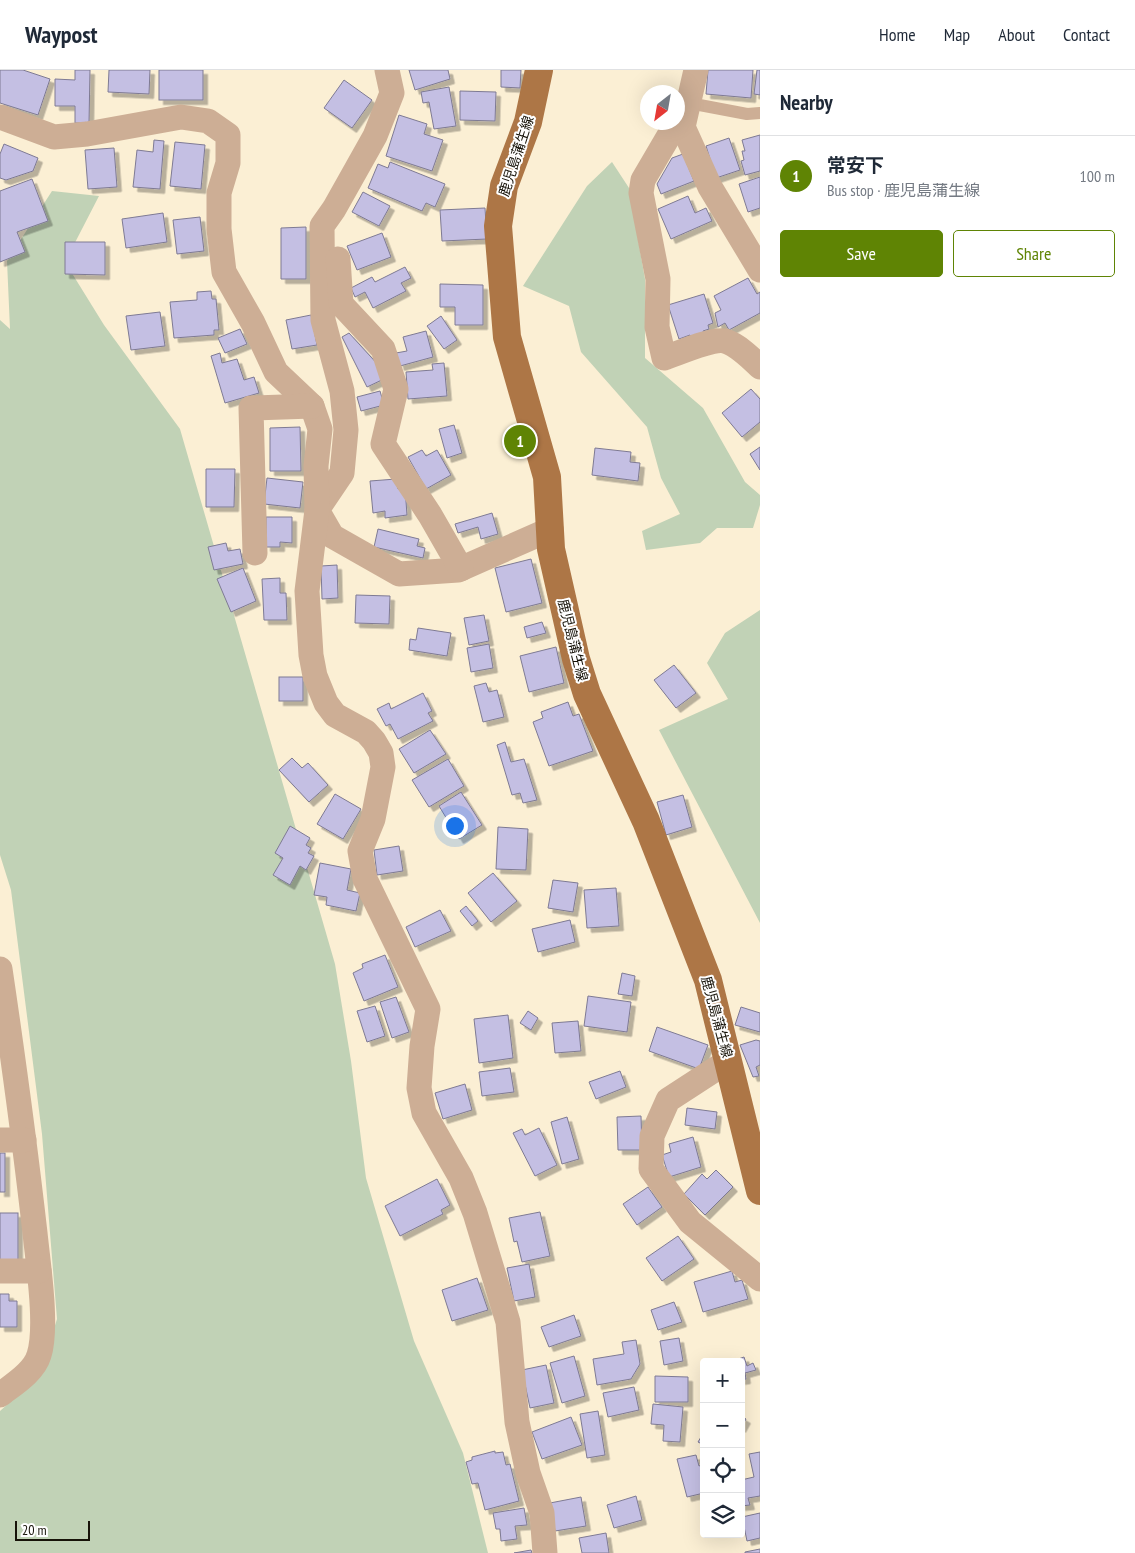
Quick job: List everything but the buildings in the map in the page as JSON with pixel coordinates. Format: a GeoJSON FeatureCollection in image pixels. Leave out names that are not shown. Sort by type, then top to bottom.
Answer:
{"type":"FeatureCollection","features":[{"type":"Feature","properties":{"kind":"main road","name":"鹿児島蒲生線"},"geometry":{"type":"LineString","coordinates":[[539,70],[528,122],[504,186],[498,226],[500,279],[507,338],[547,477],[551,549],[582,677],[646,821],[705,971],[760,1191]]}},
{"type":"Feature","properties":{"kind":"street"},"geometry":{"type":"LineString","coordinates":[[685,104],[696,70]]}},
{"type":"Feature","properties":{"kind":"street"},"geometry":{"type":"LineString","coordinates":[[317,510],[342,473],[346,430],[342,391],[323,320],[322,226],[334,209],[382,118],[392,93],[390,72]]}},
{"type":"Feature","properties":{"kind":"street"},"geometry":{"type":"LineString","coordinates":[[0,117],[54,137],[86,134],[182,117],[208,121],[228,135],[228,163],[219,193],[219,230],[224,272],[253,323],[276,372],[312,406],[320,429],[316,466],[317,510],[307,591],[311,654],[315,676],[326,703],[335,715],[366,732],[374,741],[380,753],[383,767],[373,820],[360,851],[361,865],[365,879],[428,1009],[422,1046],[419,1088],[424,1113],[457,1170],[468,1195],[508,1322],[517,1422],[528,1473],[542,1513],[545,1553]]}},
{"type":"Feature","properties":{"kind":"street"},"geometry":{"type":"LineString","coordinates":[[673,130],[643,180],[641,194],[658,279],[657,327],[664,358],[714,342],[725,341],[741,350],[760,367]]}},
{"type":"Feature","properties":{"kind":"street"},"geometry":{"type":"LineString","coordinates":[[684,130],[710,187],[760,270]]}},
{"type":"Feature","properties":{"kind":"street"},"geometry":{"type":"LineString","coordinates":[[334,209],[341,304],[383,349],[396,389],[383,444],[430,515],[462,569]]}},
{"type":"Feature","properties":{"kind":"street"},"geometry":{"type":"LineString","coordinates":[[255,553],[251,408],[312,406]]}},
{"type":"Feature","properties":{"kind":"street"},"geometry":{"type":"LineString","coordinates":[[317,510],[332,536],[399,574],[462,569],[551,529]]}},
{"type":"Feature","properties":{"kind":"street"},"geometry":{"type":"LineString","coordinates":[[0,969],[12,1140],[39,1271],[42,1337],[39,1356],[28,1372],[0,1395]]}},
{"type":"Feature","properties":{"kind":"street"},"geometry":{"type":"LineString","coordinates":[[728,1061],[668,1100],[652,1136],[651,1169],[690,1222],[760,1279]]}},
{"type":"Feature","properties":{"kind":"street"},"geometry":{"type":"LineString","coordinates":[[0,1271],[39,1271]]}},
{"type":"Feature","properties":{"kind":"lane"},"geometry":{"type":"LineString","coordinates":[[685,116],[760,113]]}},
{"type":"Feature","properties":{"kind":"green space"},"geometry":{"type":"Polygon","coordinates":[[[612,162],[629,188],[645,279],[645,358],[703,408],[745,482],[760,495],[760,505],[753,528],[717,528],[700,543],[646,550],[642,531],[680,514],[661,478],[647,427],[581,352],[569,306],[523,286],[587,186],[612,162]]]}},
{"type":"Feature","properties":{"kind":"green space"},"geometry":{"type":"Polygon","coordinates":[[[52,191],[99,196],[65,262],[104,325],[180,429],[335,964],[351,1061],[366,1178],[414,1341],[463,1453],[488,1553],[0,1553],[0,1411],[39,1376],[57,1319],[42,1134],[11,890],[0,855],[0,320],[10,329],[7,261],[52,191]]]}},
{"type":"Feature","properties":{"kind":"green space"},"geometry":{"type":"Polygon","coordinates":[[[760,610],[760,923],[659,730],[728,699],[707,663],[725,633],[760,610]]]}},
{"type":"Feature","properties":{"kind":"place","name":"常安下"},"geometry":{"type":"Point","coordinates":[520,441]}}]}
